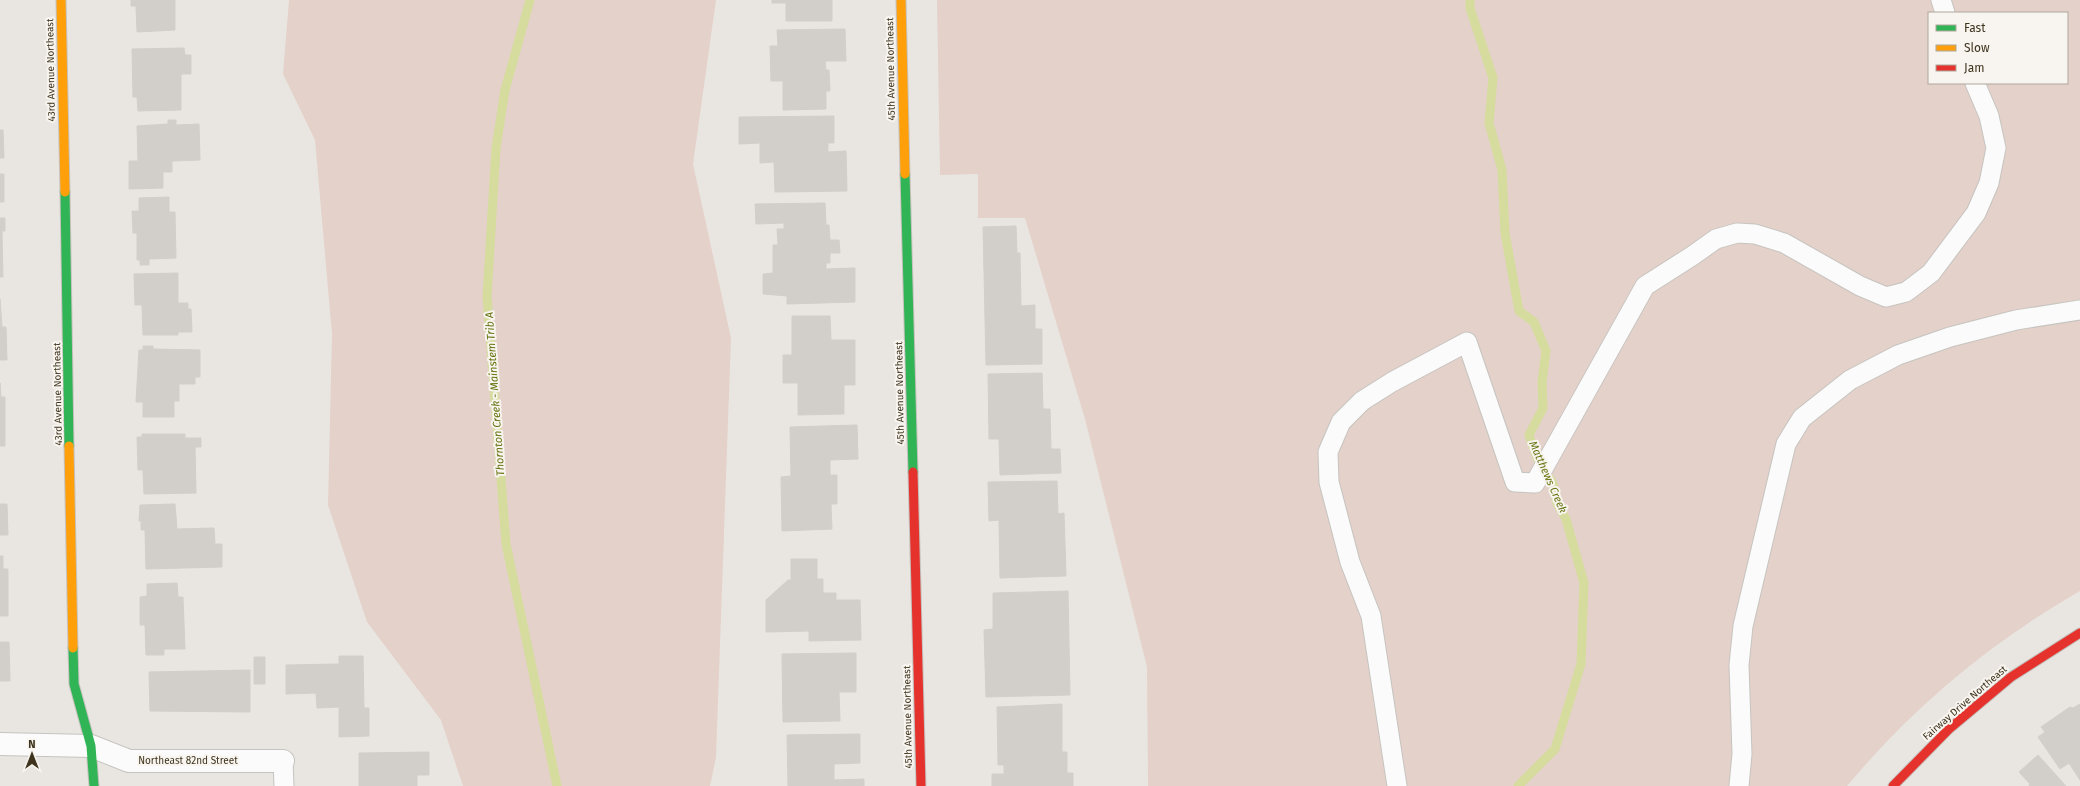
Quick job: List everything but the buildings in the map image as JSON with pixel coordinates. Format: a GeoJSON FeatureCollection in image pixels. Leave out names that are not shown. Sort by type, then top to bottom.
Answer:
{"type":"FeatureCollection","features":[{"type":"Feature","properties":{"kind":"street","name":"43rd Avenue Northeast"},"geometry":{"type":"LineString","coordinates":[[61,0],[74,684],[91,746],[94,786]]}},
{"type":"Feature","properties":{"kind":"street","name":"45th Avenue Northeast"},"geometry":{"type":"LineString","coordinates":[[901,0],[921,786]]}},
{"type":"Feature","properties":{"kind":"street","name":"Fairway Drive Northeast"},"geometry":{"type":"LineString","coordinates":[[1893,786],[1949,729],[2011,677],[2080,633]]}},
{"type":"Feature","properties":{"kind":"street","name":"Northeast 82nd Street"},"geometry":{"type":"LineString","coordinates":[[0,744],[91,746],[128,761],[282,761]]}},
{"type":"Feature","properties":{"kind":"lane"},"geometry":{"type":"LineString","coordinates":[[1941,0],[1945,12]]}},
{"type":"Feature","properties":{"kind":"lane"},"geometry":{"type":"LineString","coordinates":[[1398,786],[1371,616],[1350,562],[1329,482],[1328,452],[1341,422],[1362,401],[1392,382],[1468,342],[1515,482],[1535,483],[1644,286],[1716,239],[1737,233],[1755,234],[1784,243],[1860,286],[1886,297],[1906,292],[1931,273],[1976,213],[1989,183],[1996,148],[1988,116],[1975,84]]}},
{"type":"Feature","properties":{"kind":"lane"},"geometry":{"type":"LineString","coordinates":[[1739,786],[1742,754],[1739,666],[1743,626],[1786,444],[1802,418],[1850,380],[1898,355],[1950,337],[2016,320],[2080,310]]}},
{"type":"Feature","properties":{"kind":"lane"},"geometry":{"type":"LineString","coordinates":[[282,761],[284,786]]}},
{"type":"Feature","properties":{"kind":"shaded area"},"geometry":{"type":"Polygon","coordinates":[[[289,0],[716,0],[693,164],[731,338],[716,757],[710,786],[463,786],[441,720],[367,622],[328,505],[332,334],[315,140],[283,74],[289,0]]]}},
{"type":"Feature","properties":{"kind":"shaded area"},"geometry":{"type":"Polygon","coordinates":[[[937,0],[2080,0],[2080,591],[2015,632],[1955,678],[1899,729],[1847,786],[1148,786],[1147,667],[1085,419],[1025,218],[978,218],[978,174],[940,175],[937,0]]]}},
{"type":"Feature","properties":{"kind":"waterway","name":"Thornton Creek - Mainstem Trib A"},"geometry":{"type":"LineString","coordinates":[[530,0],[505,90],[496,148],[487,297],[506,544],[557,786]]}},
{"type":"Feature","properties":{"kind":"waterway","name":"Matthews Creek"},"geometry":{"type":"LineString","coordinates":[[1470,0],[1470,8],[1493,78],[1489,123],[1502,170],[1505,233],[1519,311],[1534,322],[1546,351],[1542,382],[1543,408],[1529,435],[1538,460],[1553,484],[1557,503],[1566,519],[1584,583],[1581,664],[1555,749],[1518,786]]}},
{"type":"Feature","properties":{"kind":"traffic: fast"},"geometry":{"type":"LineString","coordinates":[[905,174],[913,472]]}},
{"type":"Feature","properties":{"kind":"traffic: fast"},"geometry":{"type":"LineString","coordinates":[[65,192],[69,446]]}},
{"type":"Feature","properties":{"kind":"traffic: fast"},"geometry":{"type":"LineString","coordinates":[[73,648],[74,684],[91,746],[94,786]]}},
{"type":"Feature","properties":{"kind":"traffic: slow"},"geometry":{"type":"LineString","coordinates":[[61,0],[65,192]]}},
{"type":"Feature","properties":{"kind":"traffic: slow"},"geometry":{"type":"LineString","coordinates":[[901,0],[905,174]]}},
{"type":"Feature","properties":{"kind":"traffic: slow"},"geometry":{"type":"LineString","coordinates":[[69,446],[73,648]]}},
{"type":"Feature","properties":{"kind":"traffic: jam"},"geometry":{"type":"LineString","coordinates":[[913,472],[921,786]]}},
{"type":"Feature","properties":{"kind":"traffic: jam"},"geometry":{"type":"LineString","coordinates":[[1893,786],[1949,729],[2011,677],[2080,633]]}}]}
